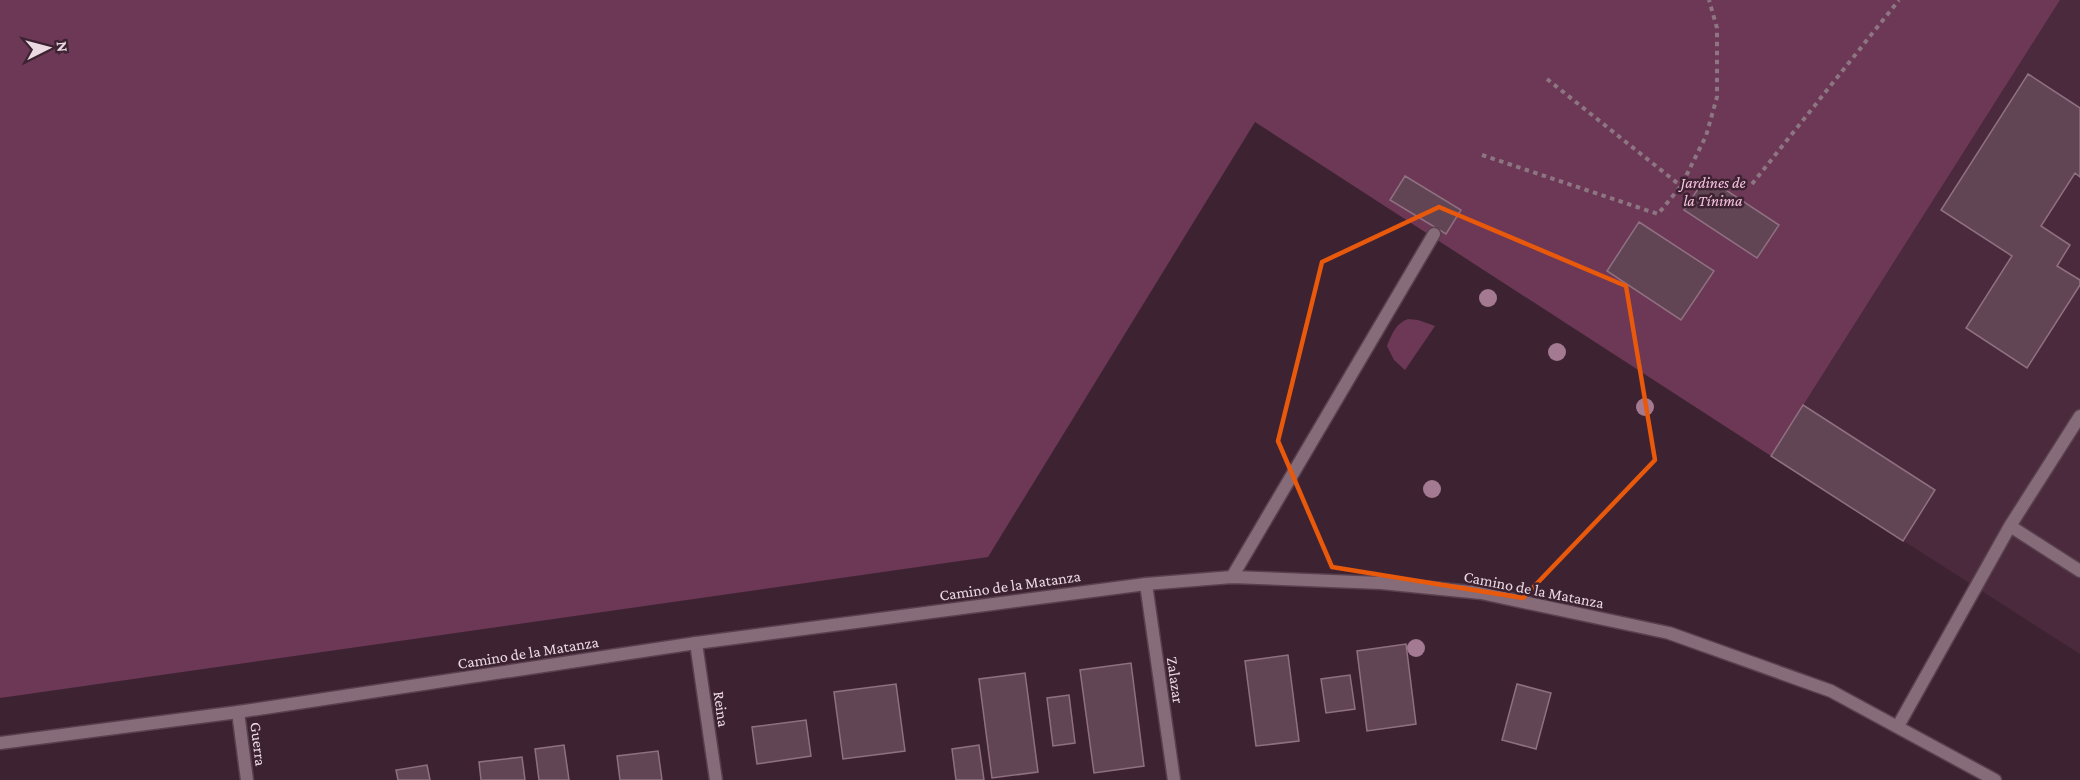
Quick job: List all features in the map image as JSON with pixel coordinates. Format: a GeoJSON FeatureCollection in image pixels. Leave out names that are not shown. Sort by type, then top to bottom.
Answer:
{"type":"FeatureCollection","features":[{"type":"Feature","properties":{"kind":"street"},"geometry":{"type":"LineString","coordinates":[[1232,577],[1434,234]]}},
{"type":"Feature","properties":{"kind":"street"},"geometry":{"type":"LineString","coordinates":[[1898,726],[2010,526],[2080,416]]}},
{"type":"Feature","properties":{"kind":"street"},"geometry":{"type":"LineString","coordinates":[[2010,526],[2080,571]]}},
{"type":"Feature","properties":{"kind":"street","name":"Camino de la Matanza"},"geometry":{"type":"LineString","coordinates":[[0,743],[238,712],[696,643],[1146,584],[1232,577],[1381,583],[1481,593],[1669,633],[1831,690],[1995,780]]}},
{"type":"Feature","properties":{"kind":"street","name":"Zalazar"},"geometry":{"type":"LineString","coordinates":[[1146,584],[1174,780]]}},
{"type":"Feature","properties":{"kind":"street","name":"Reina"},"geometry":{"type":"LineString","coordinates":[[696,643],[716,780]]}},
{"type":"Feature","properties":{"kind":"street","name":"Guerra"},"geometry":{"type":"LineString","coordinates":[[238,712],[247,780]]}},
{"type":"Feature","properties":{"kind":"path"},"geometry":{"type":"LineString","coordinates":[[1482,155],[1658,214],[1681,186],[1706,136],[1717,97],[1717,28],[1709,0]]}},
{"type":"Feature","properties":{"kind":"path"},"geometry":{"type":"LineString","coordinates":[[1752,184],[1899,0]]}},
{"type":"Feature","properties":{"kind":"path"},"geometry":{"type":"LineString","coordinates":[[1547,79],[1681,186]]}},
{"type":"Feature","properties":{"kind":"highlighted area"},"geometry":{"type":"Polygon","coordinates":[[[1439,207],[1626,286],[1655,460],[1523,598],[1332,567],[1278,441],[1322,262],[1439,207]]]}},
{"type":"Feature","properties":{"kind":"shaded area"},"geometry":{"type":"Polygon","coordinates":[[[2060,0],[2080,0],[2080,654],[1771,456],[2060,0]]]}},
{"type":"Feature","properties":{"kind":"green space","name":"Jardines de la Tínima"},"geometry":{"type":"Polygon","coordinates":[[[0,0],[2060,0],[1771,456],[1255,122],[988,557],[0,698],[0,0]]]}},
{"type":"Feature","properties":{"kind":"green space"},"geometry":{"type":"Polygon","coordinates":[[[1408,319],[1435,326],[1405,370],[1394,360],[1387,346],[1397,327],[1408,319]]]}},
{"type":"Feature","properties":{"kind":"building"},"geometry":{"type":"Polygon","coordinates":[[[2028,74],[2080,108],[2080,177],[2075,173],[2041,226],[2070,245],[2057,266],[2080,280],[2080,285],[2027,368],[1966,328],[2012,256],[1941,210],[2028,74]]]}},
{"type":"Feature","properties":{"kind":"building"},"geometry":{"type":"Polygon","coordinates":[[[1405,176],[1461,210],[1446,234],[1390,200],[1405,176]]]}},
{"type":"Feature","properties":{"kind":"building"},"geometry":{"type":"Polygon","coordinates":[[[1706,177],[1779,225],[1757,258],[1684,210],[1706,177]]]}},
{"type":"Feature","properties":{"kind":"building"},"geometry":{"type":"Polygon","coordinates":[[[1639,222],[1714,271],[1681,320],[1607,271],[1639,222]]]}},
{"type":"Feature","properties":{"kind":"building"},"geometry":{"type":"Polygon","coordinates":[[[1803,405],[1935,490],[1903,541],[1771,456],[1803,405]]]}},
{"type":"Feature","properties":{"kind":"building"},"geometry":{"type":"Polygon","coordinates":[[[1406,644],[1416,724],[1367,731],[1357,651],[1406,644]]]}},
{"type":"Feature","properties":{"kind":"building"},"geometry":{"type":"Polygon","coordinates":[[[1288,655],[1299,741],[1256,746],[1245,661],[1288,655]]]}},
{"type":"Feature","properties":{"kind":"building"},"geometry":{"type":"Polygon","coordinates":[[[1131,663],[1144,766],[1094,773],[1080,670],[1131,663]]]}},
{"type":"Feature","properties":{"kind":"building"},"geometry":{"type":"Polygon","coordinates":[[[1025,673],[1038,772],[992,778],[979,679],[1025,673]]]}},
{"type":"Feature","properties":{"kind":"building"},"geometry":{"type":"Polygon","coordinates":[[[1350,675],[1355,709],[1326,713],[1321,679],[1350,675]]]}},
{"type":"Feature","properties":{"kind":"building"},"geometry":{"type":"Polygon","coordinates":[[[896,684],[905,751],[843,759],[834,692],[896,684]]]}},
{"type":"Feature","properties":{"kind":"building"},"geometry":{"type":"Polygon","coordinates":[[[1517,684],[1551,693],[1536,749],[1502,740],[1517,684]]]}},
{"type":"Feature","properties":{"kind":"building"},"geometry":{"type":"Polygon","coordinates":[[[1069,695],[1075,743],[1053,746],[1047,698],[1069,695]]]}},
{"type":"Feature","properties":{"kind":"building"},"geometry":{"type":"Polygon","coordinates":[[[806,720],[811,756],[757,764],[752,727],[806,720]]]}},
{"type":"Feature","properties":{"kind":"building"},"geometry":{"type":"Polygon","coordinates":[[[564,745],[569,780],[539,780],[535,749],[564,745]]]}},
{"type":"Feature","properties":{"kind":"building"},"geometry":{"type":"Polygon","coordinates":[[[979,745],[984,780],[956,780],[952,749],[979,745]]]}},
{"type":"Feature","properties":{"kind":"building"},"geometry":{"type":"Polygon","coordinates":[[[658,751],[662,780],[620,780],[617,756],[658,751]]]}},
{"type":"Feature","properties":{"kind":"building"},"geometry":{"type":"Polygon","coordinates":[[[522,757],[525,780],[481,780],[479,762],[522,757]]]}},
{"type":"Feature","properties":{"kind":"building"},"geometry":{"type":"Polygon","coordinates":[[[427,765],[430,780],[398,780],[396,770],[427,765]]]}}]}
